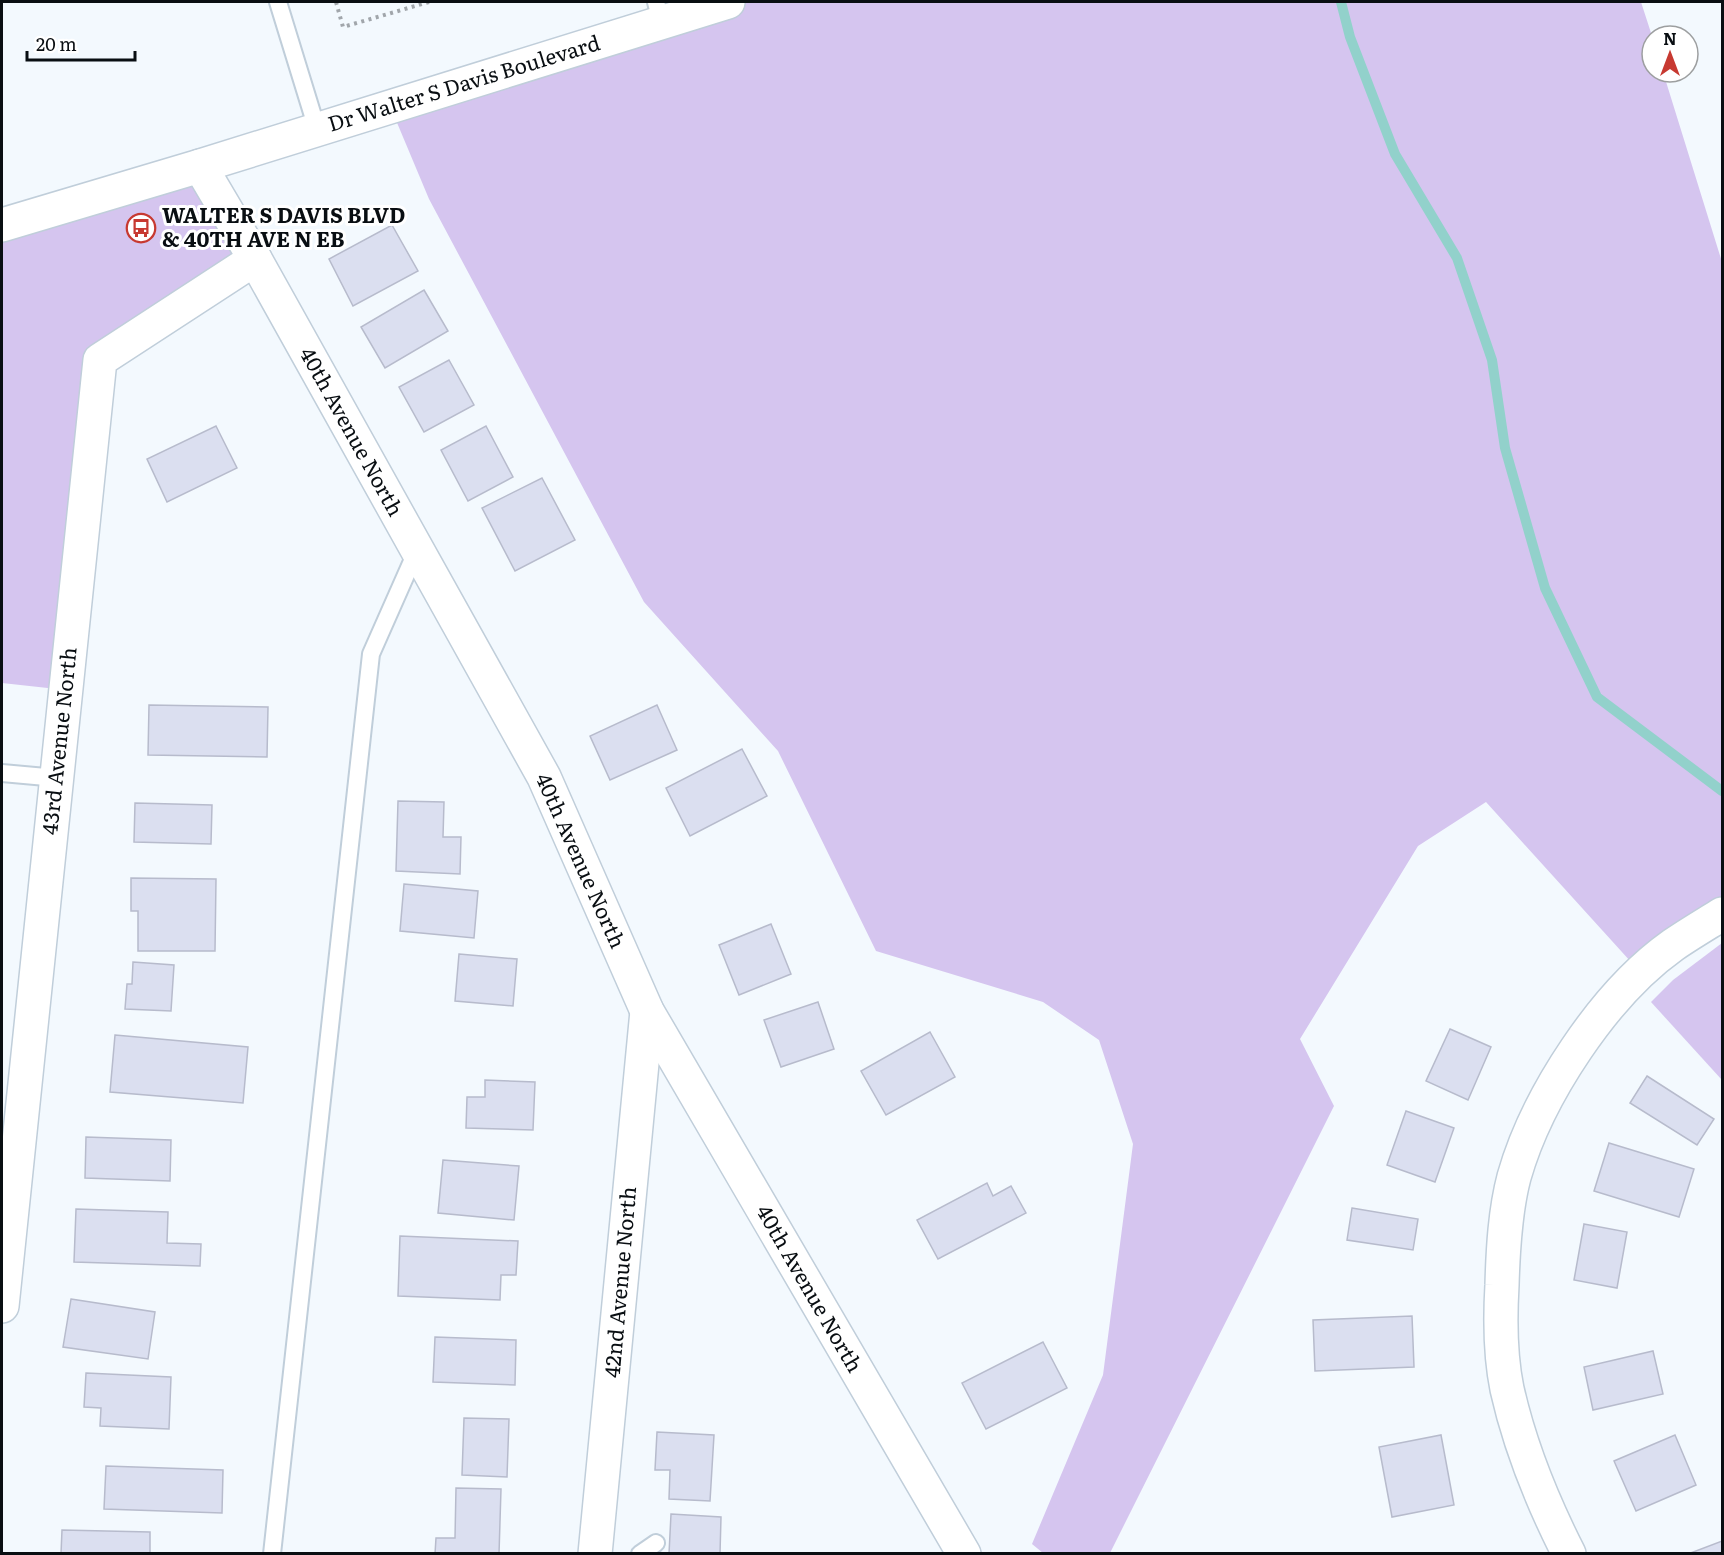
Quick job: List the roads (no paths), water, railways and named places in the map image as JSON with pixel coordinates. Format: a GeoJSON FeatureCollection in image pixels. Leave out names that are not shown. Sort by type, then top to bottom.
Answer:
{"type":"FeatureCollection","features":[{"type":"Feature","properties":{"kind":"street","name":"Dr Walter S Davis Boulevard"},"geometry":{"type":"LineString","coordinates":[[2,225],[317,129],[659,12],[728,2]]}},
{"type":"Feature","properties":{"kind":"street","name":"40th Avenue North"},"geometry":{"type":"LineString","coordinates":[[200,166],[255,259],[544,777],[647,1011],[964,1554]]}},
{"type":"Feature","properties":{"kind":"street","name":"43rd Avenue North"},"geometry":{"type":"LineString","coordinates":[[2,1306],[100,360],[255,259]]}},
{"type":"Feature","properties":{"kind":"street"},"geometry":{"type":"LineString","coordinates":[[1569,1554],[1548,1511],[1523,1450],[1507,1386],[1501,1342],[1501,1310],[1503,1255],[1514,1179],[1540,1108],[1587,1035],[1621,992],[1671,946],[1722,914]]}},
{"type":"Feature","properties":{"kind":"street","name":"42nd Avenue North"},"geometry":{"type":"LineString","coordinates":[[595,1554],[647,1011]]}},
{"type":"Feature","properties":{"kind":"lane"},"geometry":{"type":"LineString","coordinates":[[278,2],[317,129]]}},
{"type":"Feature","properties":{"kind":"lane"},"geometry":{"type":"LineString","coordinates":[[272,1554],[371,654],[417,550]]}},
{"type":"Feature","properties":{"kind":"lane"},"geometry":{"type":"LineString","coordinates":[[2,773],[57,778]]}},
{"type":"Feature","properties":{"kind":"lane"},"geometry":{"type":"LineString","coordinates":[[640,1554],[656,1543]]}},
{"type":"Feature","properties":{"kind":"waterway"},"geometry":{"type":"LineString","coordinates":[[1341,2],[1350,37],[1395,154],[1457,258],[1492,360],[1505,448],[1545,588],[1597,697],[1722,791]]}},
{"type":"Feature","properties":{"kind":"place","name":"WALTER S DAVIS BLVD & 40TH AVE N EB"},"geometry":{"type":"Point","coordinates":[141,228]}}]}
